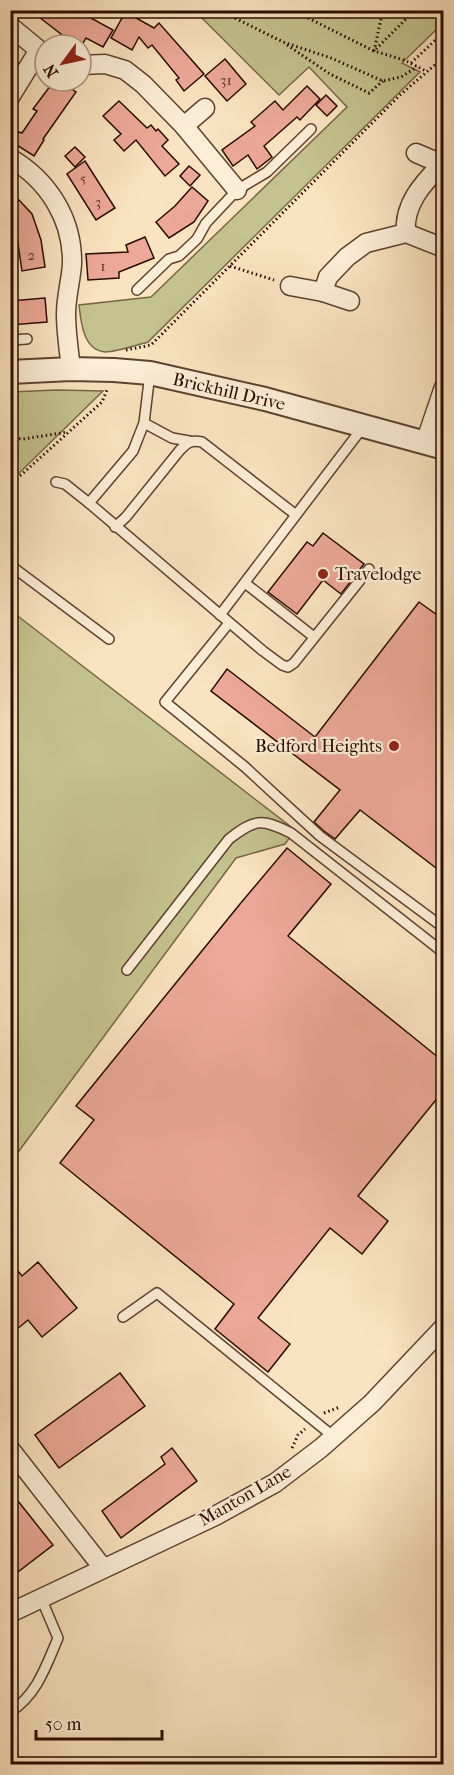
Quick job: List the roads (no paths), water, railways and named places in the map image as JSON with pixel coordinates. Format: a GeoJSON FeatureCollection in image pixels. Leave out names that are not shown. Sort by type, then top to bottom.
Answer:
{"type":"FeatureCollection","features":[{"type":"Feature","properties":{"kind":"street"},"geometry":{"type":"LineString","coordinates":[[10,26],[33,45]]}},
{"type":"Feature","properties":{"kind":"street"},"geometry":{"type":"LineString","coordinates":[[93,64],[105,64],[125,70],[143,84],[184,126],[237,190]]}},
{"type":"Feature","properties":{"kind":"street"},"geometry":{"type":"LineString","coordinates":[[10,97],[33,65]]}},
{"type":"Feature","properties":{"kind":"street"},"geometry":{"type":"LineString","coordinates":[[184,126],[205,108]]}},
{"type":"Feature","properties":{"kind":"street"},"geometry":{"type":"LineString","coordinates":[[406,233],[405,222],[410,204],[420,188],[442,165],[416,153]]}},
{"type":"Feature","properties":{"kind":"street"},"geometry":{"type":"LineString","coordinates":[[10,158],[22,164],[49,190],[63,214],[70,237],[72,263],[66,313],[71,369]]}},
{"type":"Feature","properties":{"kind":"street"},"geometry":{"type":"LineString","coordinates":[[323,292],[328,278],[347,257],[366,243],[406,233],[444,248]]}},
{"type":"Feature","properties":{"kind":"street"},"geometry":{"type":"LineString","coordinates":[[290,286],[323,292],[350,302]]}},
{"type":"Feature","properties":{"kind":"street","name":"Brickhill Drive"},"geometry":{"type":"LineString","coordinates":[[10,372],[71,369],[111,379],[150,374],[265,399],[434,446]]}},
{"type":"Feature","properties":{"kind":"street"},"geometry":{"type":"LineString","coordinates":[[434,446],[444,387]]}},
{"type":"Feature","properties":{"kind":"street","name":"Manton Lane"},"geometry":{"type":"LineString","coordinates":[[10,1613],[216,1516],[275,1483],[334,1437],[372,1403],[444,1327]]}},
{"type":"Feature","properties":{"kind":"street"},"geometry":{"type":"LineString","coordinates":[[10,1449],[103,1568]]}},
{"type":"Feature","properties":{"kind":"lane"},"geometry":{"type":"LineString","coordinates":[[137,290],[169,259],[179,256],[197,239],[206,223],[237,190],[267,172],[310,129]]}},
{"type":"Feature","properties":{"kind":"lane"},"geometry":{"type":"LineString","coordinates":[[10,340],[27,339]]}},
{"type":"Feature","properties":{"kind":"lane"},"geometry":{"type":"LineString","coordinates":[[89,503],[133,451],[144,423],[150,374]]}},
{"type":"Feature","properties":{"kind":"lane"},"geometry":{"type":"LineString","coordinates":[[144,423],[172,438],[202,442],[296,515]]}},
{"type":"Feature","properties":{"kind":"lane"},"geometry":{"type":"LineString","coordinates":[[220,615],[363,427]]}},
{"type":"Feature","properties":{"kind":"lane"},"geometry":{"type":"LineString","coordinates":[[115,527],[126,518],[189,441]]}},
{"type":"Feature","properties":{"kind":"lane"},"geometry":{"type":"LineString","coordinates":[[56,482],[65,484],[89,503],[229,623],[282,665],[288,667],[294,663],[369,569]]}},
{"type":"Feature","properties":{"kind":"lane"},"geometry":{"type":"LineString","coordinates":[[10,565],[109,639]]}},
{"type":"Feature","properties":{"kind":"lane"},"geometry":{"type":"LineString","coordinates":[[244,582],[314,637]]}},
{"type":"Feature","properties":{"kind":"lane"},"geometry":{"type":"LineString","coordinates":[[229,623],[165,702],[245,767],[320,836],[444,927]]}},
{"type":"Feature","properties":{"kind":"lane"},"geometry":{"type":"LineString","coordinates":[[127,970],[229,839],[248,825],[269,822],[291,833],[444,952]]}},
{"type":"Feature","properties":{"kind":"lane"},"geometry":{"type":"LineString","coordinates":[[123,1317],[157,1293],[334,1437]]}},
{"type":"Feature","properties":{"kind":"lane"},"geometry":{"type":"LineString","coordinates":[[10,1712],[19,1707],[40,1682],[58,1638],[41,1598]]}},
{"type":"Feature","properties":{"kind":"place","name":"Travelodge"},"geometry":{"type":"Point","coordinates":[323,574]}},
{"type":"Feature","properties":{"kind":"place","name":"Bedford Heights"},"geometry":{"type":"Point","coordinates":[394,746]}}]}
